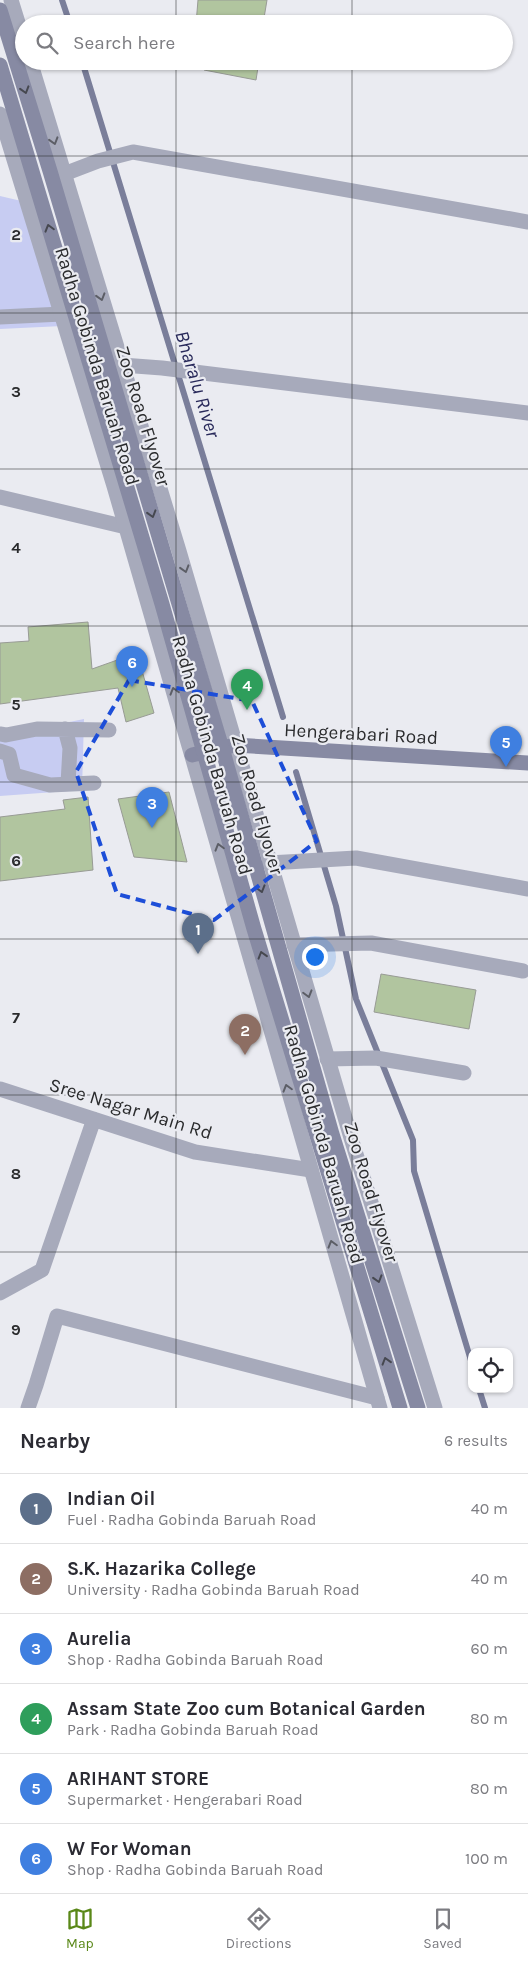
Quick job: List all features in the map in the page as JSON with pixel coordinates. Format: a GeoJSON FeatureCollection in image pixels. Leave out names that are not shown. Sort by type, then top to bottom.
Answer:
{"type":"FeatureCollection","features":[{"type":"Feature","properties":{"kind":"main road","name":"Zoo Road Flyover"},"geometry":{"type":"LineString","coordinates":[[0,10],[15,58]]}},
{"type":"Feature","properties":{"kind":"main road","name":"Zoo Road Flyover"},"geometry":{"type":"LineString","coordinates":[[0,65],[162,604],[254,929],[400,1408]]}},
{"type":"Feature","properties":{"kind":"main road","name":"Zoo Road Flyover"},"geometry":{"type":"LineString","coordinates":[[19,70],[199,670],[332,1134],[418,1408]]}},
{"type":"Feature","properties":{"kind":"main road","name":"Hengerabari Road"},"geometry":{"type":"LineString","coordinates":[[192,755],[235,745],[528,763]]}},
{"type":"Feature","properties":{"kind":"street"},"geometry":{"type":"LineString","coordinates":[[11,0],[16,15]]}},
{"type":"Feature","properties":{"kind":"street","name":"Radha Gobinda Baruah Road"},"geometry":{"type":"LineString","coordinates":[[33,70],[191,591],[327,1059],[435,1408]]}},
{"type":"Feature","properties":{"kind":"street","name":"Radha Gobinda Baruah Road"},"geometry":{"type":"LineString","coordinates":[[0,114],[126,527],[379,1403]]}},
{"type":"Feature","properties":{"kind":"street"},"geometry":{"type":"LineString","coordinates":[[64,174],[133,152],[528,222]]}},
{"type":"Feature","properties":{"kind":"street"},"geometry":{"type":"LineString","coordinates":[[0,317],[62,314]]}},
{"type":"Feature","properties":{"kind":"street"},"geometry":{"type":"LineString","coordinates":[[122,365],[162,368],[528,413]]}},
{"type":"Feature","properties":{"kind":"street"},"geometry":{"type":"LineString","coordinates":[[0,497],[126,527]]}},
{"type":"Feature","properties":{"kind":"street"},"geometry":{"type":"LineString","coordinates":[[0,734],[6,735],[37,729],[109,730]]}},
{"type":"Feature","properties":{"kind":"street"},"geometry":{"type":"LineString","coordinates":[[65,729],[70,748],[68,784]]}},
{"type":"Feature","properties":{"kind":"street"},"geometry":{"type":"LineString","coordinates":[[0,751],[9,754],[14,775],[50,785],[94,783]]}},
{"type":"Feature","properties":{"kind":"street"},"geometry":{"type":"LineString","coordinates":[[269,863],[356,858],[528,889]]}},
{"type":"Feature","properties":{"kind":"street"},"geometry":{"type":"LineString","coordinates":[[294,945],[371,943],[523,971]]}},
{"type":"Feature","properties":{"kind":"street"},"geometry":{"type":"LineString","coordinates":[[327,1059],[376,1058],[464,1074]]}},
{"type":"Feature","properties":{"kind":"street","name":"Sree Nagar Main Rd"},"geometry":{"type":"LineString","coordinates":[[0,1089],[195,1152],[311,1170]]}},
{"type":"Feature","properties":{"kind":"street"},"geometry":{"type":"LineString","coordinates":[[0,1293],[42,1270],[94,1119]]}},
{"type":"Feature","properties":{"kind":"street"},"geometry":{"type":"LineString","coordinates":[[28,1408],[57,1316],[379,1403]]}},
{"type":"Feature","properties":{"kind":"highlighted area"},"geometry":{"type":"Polygon","coordinates":[[[129,680],[252,701],[317,841],[214,920],[117,894],[76,772],[129,680]]]}},
{"type":"Feature","properties":{"kind":"shaded area"},"geometry":{"type":"Polygon","coordinates":[[[0,196],[47,207],[83,325],[0,329],[0,196]]]}},
{"type":"Feature","properties":{"kind":"shaded area"},"geometry":{"type":"Polygon","coordinates":[[[84,719],[82,790],[0,796],[0,734],[6,735],[84,719]]]}},
{"type":"Feature","properties":{"kind":"building"},"geometry":{"type":"Polygon","coordinates":[[[198,0],[267,0],[264,15],[197,15],[198,0]]]}},
{"type":"Feature","properties":{"kind":"building"},"geometry":{"type":"Polygon","coordinates":[[[204,70],[258,70],[256,80],[204,70]]]}},
{"type":"Feature","properties":{"kind":"building"},"geometry":{"type":"Polygon","coordinates":[[[88,622],[92,669],[137,653],[154,713],[126,722],[118,688],[0,704],[0,643],[29,641],[28,627],[88,622]]]}},
{"type":"Feature","properties":{"kind":"building"},"geometry":{"type":"Polygon","coordinates":[[[169,792],[187,862],[134,857],[118,799],[169,792]]]}},
{"type":"Feature","properties":{"kind":"building"},"geometry":{"type":"Polygon","coordinates":[[[88,797],[93,870],[0,881],[0,817],[65,809],[63,800],[88,797]]]}},
{"type":"Feature","properties":{"kind":"building"},"geometry":{"type":"Polygon","coordinates":[[[381,974],[476,990],[469,1029],[374,1012],[381,974]]]}},
{"type":"Feature","properties":{"kind":"waterway","name":"Bharalu River"},"geometry":{"type":"LineString","coordinates":[[62,0],[67,15]]}},
{"type":"Feature","properties":{"kind":"waterway","name":"Bharalu River"},"geometry":{"type":"LineString","coordinates":[[85,70],[283,717]]}},
{"type":"Feature","properties":{"kind":"waterway"},"geometry":{"type":"LineString","coordinates":[[296,772],[336,906],[356,999],[413,1140],[414,1171],[468,1351]]}},
{"type":"Feature","properties":{"kind":"waterway"},"geometry":{"type":"LineString","coordinates":[[480,1393],[485,1408]]}},
{"type":"Feature","properties":{"kind":"place","name":"W For Woman"},"geometry":{"type":"Point","coordinates":[132,687]}},
{"type":"Feature","properties":{"kind":"place","name":"Assam State Zoo cum Botanical Garden"},"geometry":{"type":"Point","coordinates":[247,710]}},
{"type":"Feature","properties":{"kind":"place","name":"ARIHANT STORE"},"geometry":{"type":"Point","coordinates":[506,767]}},
{"type":"Feature","properties":{"kind":"place","name":"Aurelia"},"geometry":{"type":"Point","coordinates":[152,828]}},
{"type":"Feature","properties":{"kind":"place","name":"Indian Oil"},"geometry":{"type":"Point","coordinates":[198,954]}},
{"type":"Feature","properties":{"kind":"place","name":"S.K. Hazarika College"},"geometry":{"type":"Point","coordinates":[245,1055]}}]}
